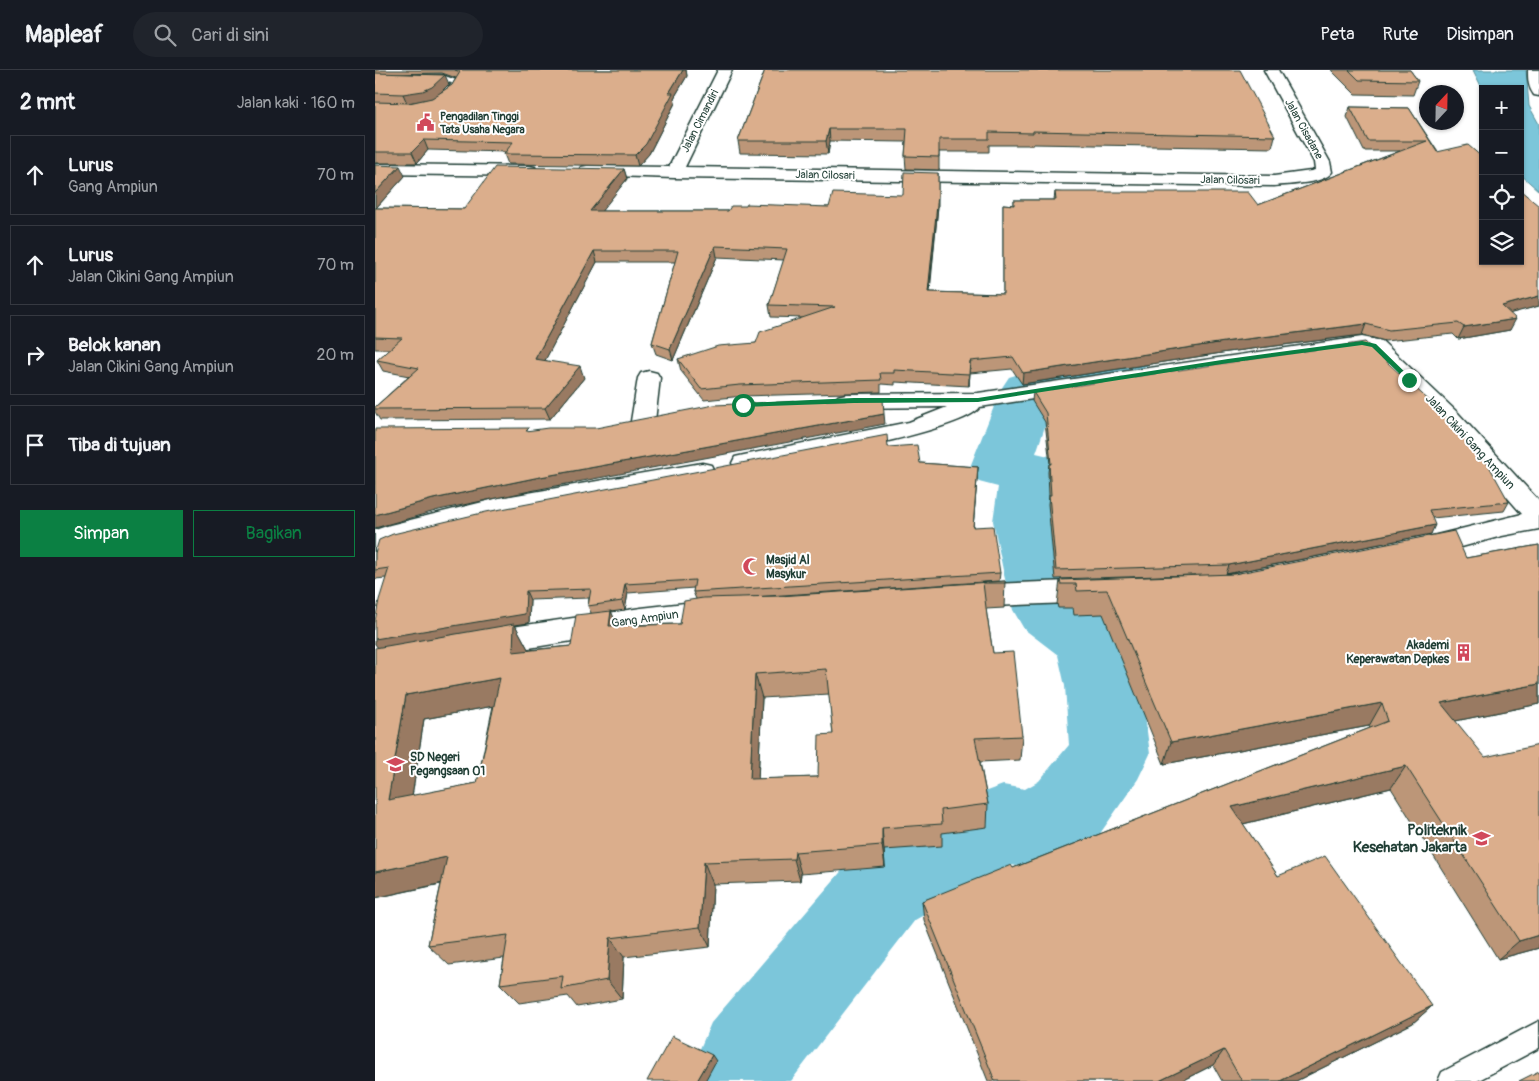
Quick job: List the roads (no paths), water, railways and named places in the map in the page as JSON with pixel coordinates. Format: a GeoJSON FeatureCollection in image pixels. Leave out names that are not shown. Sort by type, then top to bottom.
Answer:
{"type":"FeatureCollection","features":[{"type":"Feature","properties":{"kind":"street","name":"Jalan Cimandiri"},"geometry":{"type":"LineString","coordinates":[[674,173],[725,70]]}},
{"type":"Feature","properties":{"kind":"street","name":"Jalan Cisadane"},"geometry":{"type":"LineString","coordinates":[[1271,70],[1322,162],[1324,172],[1315,176],[1274,181]]}},
{"type":"Feature","properties":{"kind":"street"},"geometry":{"type":"LineString","coordinates":[[1535,70],[1535,82],[1539,92]]}},
{"type":"Feature","properties":{"kind":"street"},"geometry":{"type":"LineString","coordinates":[[379,171],[545,171]]}},
{"type":"Feature","properties":{"kind":"street","name":"Jalan Cilosari"},"geometry":{"type":"LineString","coordinates":[[575,171],[1274,181]]}},
{"type":"Feature","properties":{"kind":"street","name":"Jalan Cikini Gang Ampiun"},"geometry":{"type":"LineString","coordinates":[[978,400],[1339,345],[1369,344],[1374,346],[1450,418],[1539,518]]}},
{"type":"Feature","properties":{"kind":"street"},"geometry":{"type":"LineString","coordinates":[[649,378],[635,423],[668,416]]}},
{"type":"Feature","properties":{"kind":"street"},"geometry":{"type":"LineString","coordinates":[[826,402],[978,400]]}},
{"type":"Feature","properties":{"kind":"street"},"geometry":{"type":"LineString","coordinates":[[375,541],[390,534],[499,507],[716,469],[914,428],[954,414],[978,400]]}},
{"type":"Feature","properties":{"kind":"street"},"geometry":{"type":"LineString","coordinates":[[1396,552],[1434,546],[1539,518]]}},
{"type":"Feature","properties":{"kind":"street"},"geometry":{"type":"LineString","coordinates":[[945,598],[1015,593],[1120,591]]}},
{"type":"Feature","properties":{"kind":"street","name":"Gang Ampiun"},"geometry":{"type":"LineString","coordinates":[[459,647],[641,619],[711,611],[747,610]]}},
{"type":"Feature","properties":{"kind":"lane"},"geometry":{"type":"LineString","coordinates":[[375,78],[442,78],[457,82],[453,91],[443,101],[433,104]]}},
{"type":"Feature","properties":{"kind":"lane"},"geometry":{"type":"LineString","coordinates":[[1451,1081],[1539,1034]]}},
{"type":"Feature","properties":{"kind":"water"},"geometry":{"type":"Polygon","coordinates":[[[1473,70],[1526,70],[1529,106],[1539,124],[1539,191],[1524,178],[1524,85],[1480,85],[1473,70]]]}},
{"type":"Feature","properties":{"kind":"waterway"},"geometry":{"type":"LineString","coordinates":[[746,1058],[883,890],[1003,824],[1031,829],[1069,808],[1110,754],[1103,686],[1091,640],[1049,610],[1038,575],[1026,521],[1031,472],[1001,467],[1029,389],[1081,373],[1156,343]]}},
{"type":"Feature","properties":{"kind":"place","name":"Pengadilan Tinggi Tata Usaha Negara"},"geometry":{"type":"Point","coordinates":[426,122]}},
{"type":"Feature","properties":{"kind":"place","name":"Masjid Al Masykur"},"geometry":{"type":"Point","coordinates":[752,567]}},
{"type":"Feature","properties":{"kind":"place","name":"Akademi Keperawatan Depkes"},"geometry":{"type":"Point","coordinates":[1463,652]}},
{"type":"Feature","properties":{"kind":"place","name":"SD Negeri Pegangsaan 01"},"geometry":{"type":"Point","coordinates":[396,764]}},
{"type":"Feature","properties":{"kind":"place","name":"Politeknik Kesehatan Jakarta"},"geometry":{"type":"Point","coordinates":[1481,839]}}]}
